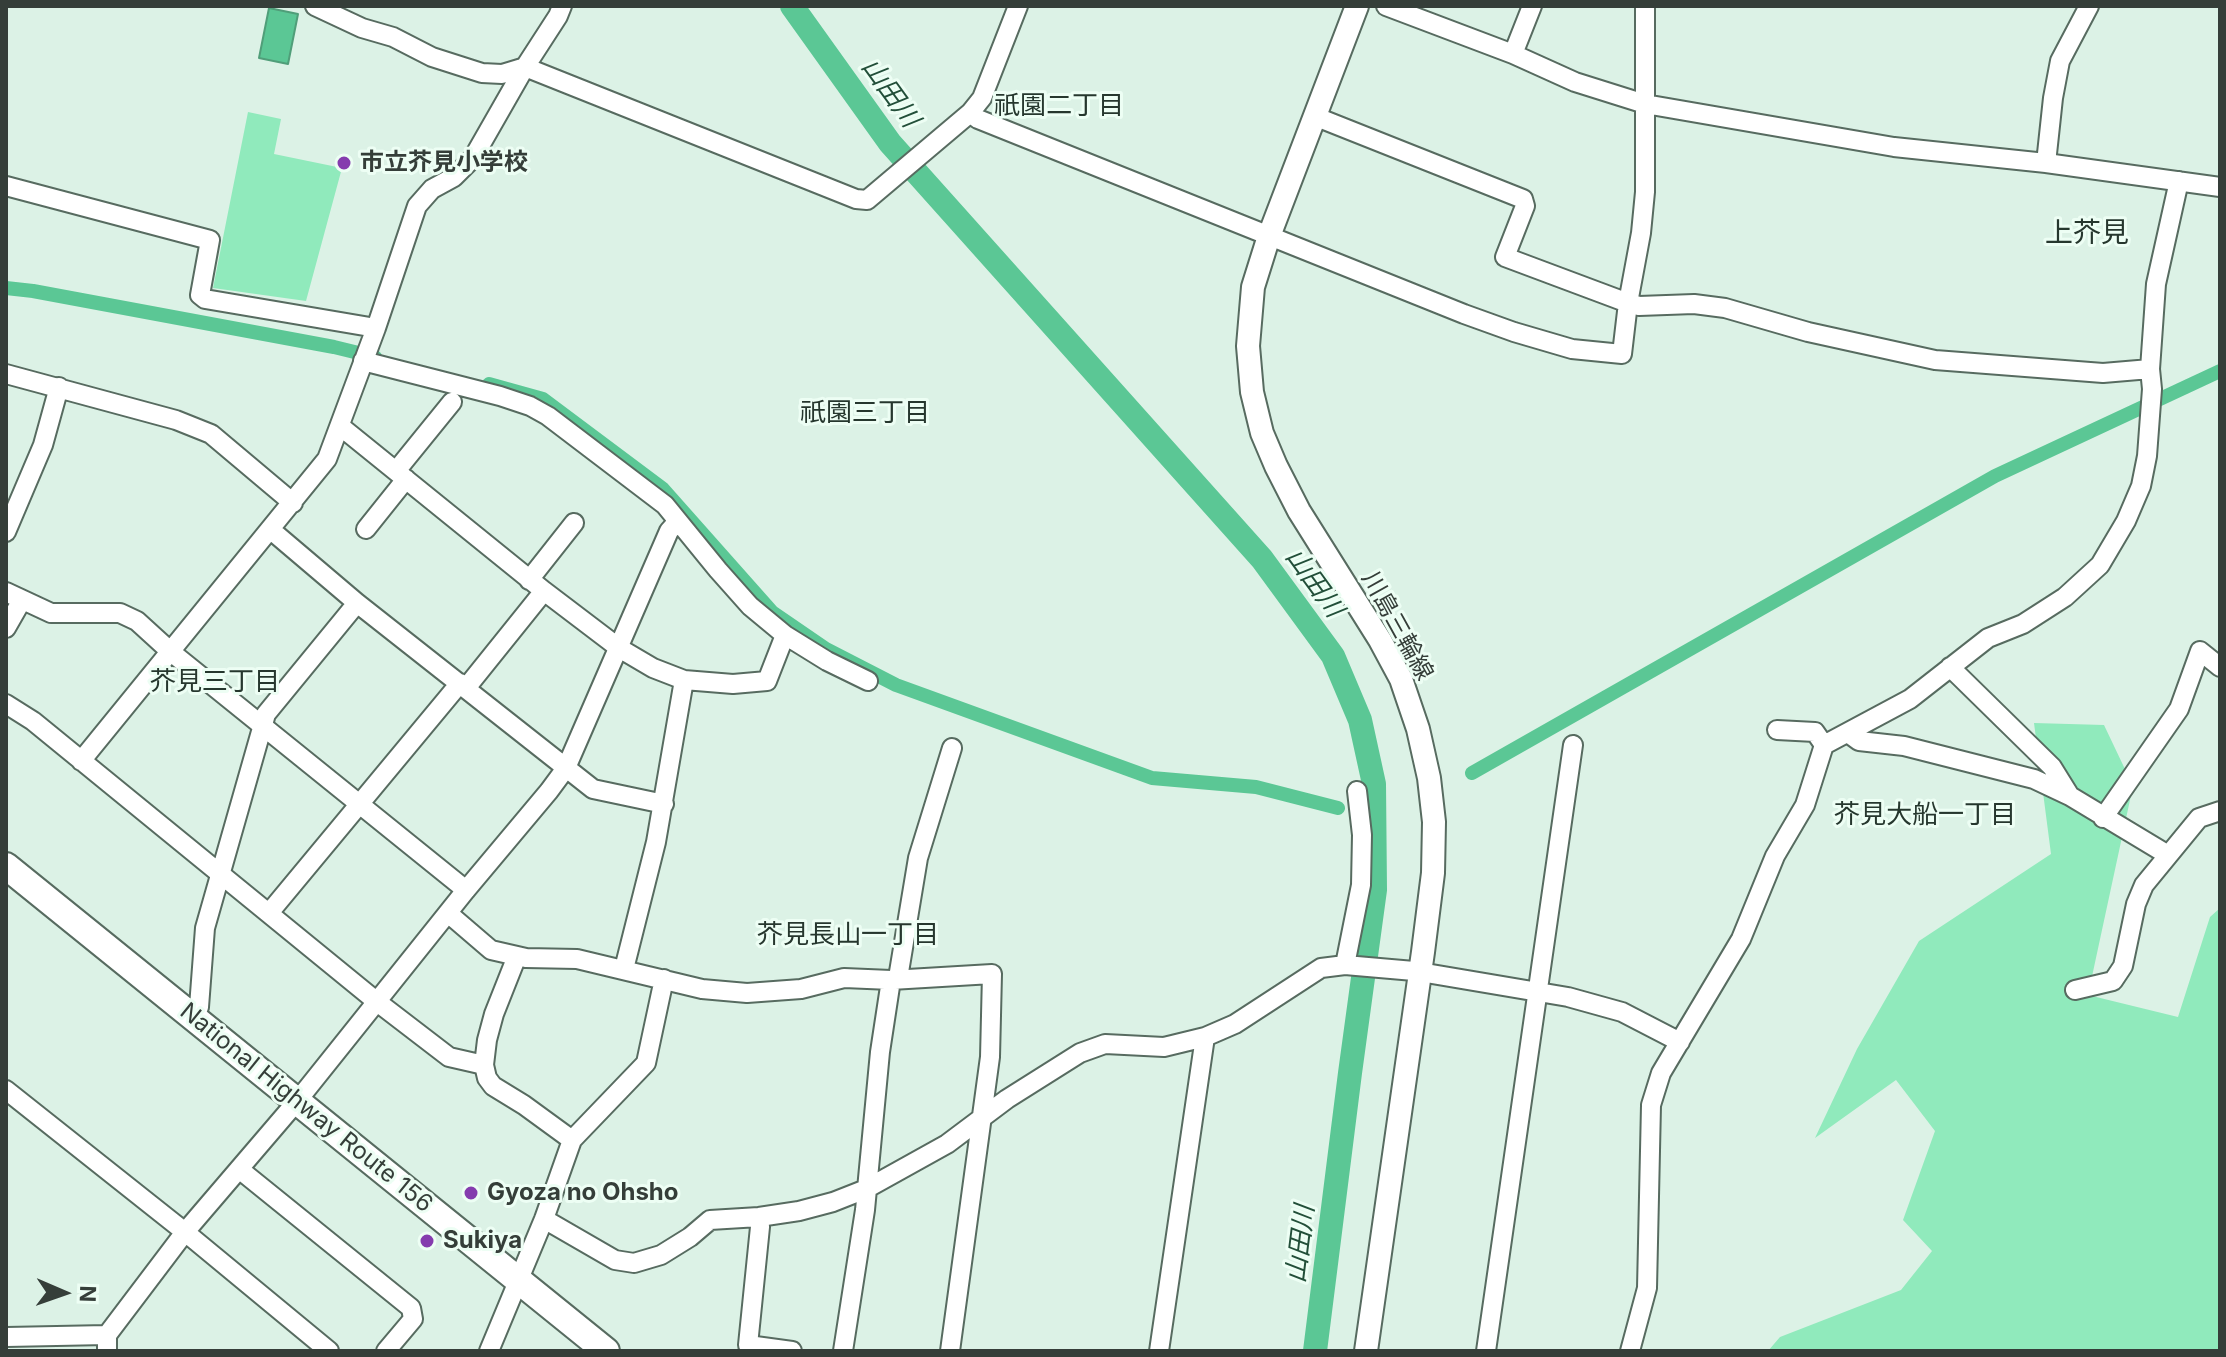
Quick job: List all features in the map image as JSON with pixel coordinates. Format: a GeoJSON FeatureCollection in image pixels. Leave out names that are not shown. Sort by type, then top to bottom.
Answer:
{"type":"FeatureCollection","features":[{"type":"Feature","properties":{"kind":"highway","name":"National Highway Route 156"},"geometry":{"type":"LineString","coordinates":[[6,866],[606,1351]]}},
{"type":"Feature","properties":{"kind":"main road","name":"川島三輪線"},"geometry":{"type":"LineString","coordinates":[[1357,6],[1269,236],[1253,287],[1248,346],[1252,392],[1262,433],[1299,511],[1401,679],[1418,729],[1429,778],[1434,822],[1433,873],[1366,1351]]}},
{"type":"Feature","properties":{"kind":"street"},"geometry":{"type":"LineString","coordinates":[[315,6],[362,28],[393,37],[432,57],[482,73],[502,74],[525,67],[856,199],[867,200],[970,113],[982,98],[1018,6]]}},
{"type":"Feature","properties":{"kind":"street"},"geometry":{"type":"LineString","coordinates":[[81,761],[327,459],[417,206],[432,189],[454,177],[473,158],[562,6]]}},
{"type":"Feature","properties":{"kind":"street"},"geometry":{"type":"LineString","coordinates":[[1386,6],[1513,54],[1575,82],[1645,104],[1894,147],[2046,163],[2220,187]]}},
{"type":"Feature","properties":{"kind":"street"},"geometry":{"type":"LineString","coordinates":[[1513,54],[1532,6]]}},
{"type":"Feature","properties":{"kind":"street"},"geometry":{"type":"LineString","coordinates":[[970,113],[978,119],[1464,314],[1572,349],[1622,354],[1645,192],[1645,6]]}},
{"type":"Feature","properties":{"kind":"street"},"geometry":{"type":"LineString","coordinates":[[2046,163],[2060,61],[2089,6]]}},
{"type":"Feature","properties":{"kind":"street"},"geometry":{"type":"LineString","coordinates":[[1314,116],[1523,199],[1525,206],[1505,257],[1628,303],[1639,306],[1694,304],[1725,308],[1808,332],[1935,360],[2103,373],[2150,369]]}},
{"type":"Feature","properties":{"kind":"street"},"geometry":{"type":"LineString","coordinates":[[1630,1351],[1647,1288],[1651,1105],[1661,1073],[1741,939],[1775,856],[1805,805],[1824,745],[1910,699],[1988,638],[2023,624],[2065,597],[2100,565],[2126,521],[2141,486],[2147,456],[2156,284],[2179,181]]}},
{"type":"Feature","properties":{"kind":"street"},"geometry":{"type":"LineString","coordinates":[[6,186],[210,240],[200,295],[205,299],[376,328]]}},
{"type":"Feature","properties":{"kind":"street"},"geometry":{"type":"LineString","coordinates":[[363,361],[500,396],[548,416],[665,505],[750,606],[785,635],[868,681]]}},
{"type":"Feature","properties":{"kind":"street"},"geometry":{"type":"LineString","coordinates":[[6,374],[176,420],[211,434],[293,503]]}},
{"type":"Feature","properties":{"kind":"street"},"geometry":{"type":"LineString","coordinates":[[6,532],[43,445],[59,387]]}},
{"type":"Feature","properties":{"kind":"street"},"geometry":{"type":"LineString","coordinates":[[366,529],[452,402]]}},
{"type":"Feature","properties":{"kind":"street"},"geometry":{"type":"LineString","coordinates":[[340,426],[537,586],[619,648],[653,668],[684,680],[733,684],[767,681],[785,635]]}},
{"type":"Feature","properties":{"kind":"street"},"geometry":{"type":"LineString","coordinates":[[6,1337],[107,1343],[185,1232],[298,1100],[566,768],[669,531],[678,521]]}},
{"type":"Feature","properties":{"kind":"street"},"geometry":{"type":"LineString","coordinates":[[269,913],[463,686],[537,586],[574,523]]}},
{"type":"Feature","properties":{"kind":"street"},"geometry":{"type":"LineString","coordinates":[[271,530],[357,603],[593,789],[664,804]]}},
{"type":"Feature","properties":{"kind":"street"},"geometry":{"type":"LineString","coordinates":[[6,628],[14,596],[51,613],[120,613],[137,621],[171,652],[466,890]]}},
{"type":"Feature","properties":{"kind":"street"},"geometry":{"type":"LineString","coordinates":[[195,1017],[199,1007],[205,928],[266,714],[357,603]]}},
{"type":"Feature","properties":{"kind":"street"},"geometry":{"type":"LineString","coordinates":[[2103,818],[2179,709],[2200,651],[2220,667]]}},
{"type":"Feature","properties":{"kind":"street"},"geometry":{"type":"LineString","coordinates":[[1950,667],[2052,767],[2070,796]]}},
{"type":"Feature","properties":{"kind":"street"},"geometry":{"type":"LineString","coordinates":[[624,969],[664,804],[684,680]]}},
{"type":"Feature","properties":{"kind":"street"},"geometry":{"type":"LineString","coordinates":[[6,704],[33,721],[449,1057],[484,1065]]}},
{"type":"Feature","properties":{"kind":"street"},"geometry":{"type":"LineString","coordinates":[[1777,730],[1815,732],[1824,745]]}},
{"type":"Feature","properties":{"kind":"street"},"geometry":{"type":"LineString","coordinates":[[1848,733],[1859,741],[1904,746],[2034,779],[2070,796],[2168,855]]}},
{"type":"Feature","properties":{"kind":"street"},"geometry":{"type":"LineString","coordinates":[[1486,1351],[1573,745]]}},
{"type":"Feature","properties":{"kind":"street"},"geometry":{"type":"LineString","coordinates":[[843,1351],[865,1210],[880,1052],[918,858],[952,748]]}},
{"type":"Feature","properties":{"kind":"street"},"geometry":{"type":"LineString","coordinates":[[1348,964],[1361,885],[1362,835],[1357,791]]}},
{"type":"Feature","properties":{"kind":"street"},"geometry":{"type":"LineString","coordinates":[[2075,990],[2113,981],[2123,966],[2136,904],[2144,885],[2199,818],[2220,811]]}},
{"type":"Feature","properties":{"kind":"street"},"geometry":{"type":"LineString","coordinates":[[449,914],[491,950],[526,958],[577,959],[702,989],[747,993],[801,989],[844,978],[952,978],[992,974],[990,1057],[950,1351]]}},
{"type":"Feature","properties":{"kind":"street"},"geometry":{"type":"LineString","coordinates":[[517,956],[487,1040],[484,1065],[487,1078],[493,1086],[572,1140]]}},
{"type":"Feature","properties":{"kind":"street"},"geometry":{"type":"LineString","coordinates":[[544,1219],[615,1260],[634,1263],[661,1255],[710,1220],[759,1217],[833,1202],[866,1189],[947,1144],[1007,1099],[1080,1053],[1105,1044],[1164,1047],[1205,1037],[1235,1024],[1321,968],[1348,964],[1417,971],[1568,997],[1622,1012],[1680,1042]]}},
{"type":"Feature","properties":{"kind":"street"},"geometry":{"type":"LineString","coordinates":[[489,1351],[544,1219],[572,1140],[646,1063],[664,979]]}},
{"type":"Feature","properties":{"kind":"street"},"geometry":{"type":"LineString","coordinates":[[1159,1351],[1205,1037]]}},
{"type":"Feature","properties":{"kind":"street"},"geometry":{"type":"LineString","coordinates":[[6,1090],[329,1351]]}},
{"type":"Feature","properties":{"kind":"street"},"geometry":{"type":"LineString","coordinates":[[239,1169],[411,1308],[413,1319],[386,1351]]}},
{"type":"Feature","properties":{"kind":"street"},"geometry":{"type":"LineString","coordinates":[[759,1217],[748,1345],[792,1351]]}},
{"type":"Feature","properties":{"kind":"shaded area"},"geometry":{"type":"Polygon","coordinates":[[[269,8],[298,14],[288,64],[259,58],[269,8]]]}},
{"type":"Feature","properties":{"kind":"shaded area"},"geometry":{"type":"Polygon","coordinates":[[[248,112],[281,119],[274,154],[342,168],[306,301],[213,288],[248,112]]]}},
{"type":"Feature","properties":{"kind":"shaded area"},"geometry":{"type":"Polygon","coordinates":[[[2034,723],[2104,725],[2133,786],[2088,995],[2178,1017],[2210,917],[2220,908],[2220,1351],[1768,1351],[1780,1337],[1901,1290],[1932,1251],[1903,1220],[1935,1131],[1896,1080],[1815,1138],[1857,1049],[1919,941],[2051,854],[2034,723]]]}},
{"type":"Feature","properties":{"kind":"waterway","name":"山田川"},"geometry":{"type":"LineString","coordinates":[[792,6],[890,143],[1262,559],[1333,656],[1360,720],[1374,784],[1375,890],[1315,1351]]}},
{"type":"Feature","properties":{"kind":"waterway"},"geometry":{"type":"LineString","coordinates":[[6,288],[375,357]]}},
{"type":"Feature","properties":{"kind":"waterway"},"geometry":{"type":"LineString","coordinates":[[1472,773],[1995,476],[2220,371]]}},
{"type":"Feature","properties":{"kind":"waterway"},"geometry":{"type":"LineString","coordinates":[[489,384],[543,399],[662,488],[772,612],[826,649],[896,685],[1152,778],[1256,787],[1338,808]]}},
{"type":"Feature","properties":{"kind":"place","name":"市立芥見小学校"},"geometry":{"type":"Point","coordinates":[344,163]}},
{"type":"Feature","properties":{"kind":"place","name":"Gyoza no Ohsho"},"geometry":{"type":"Point","coordinates":[471,1193]}},
{"type":"Feature","properties":{"kind":"place","name":"Sukiya"},"geometry":{"type":"Point","coordinates":[427,1241]}},
{"type":"Feature","properties":{"kind":"district","name":"祇園二丁目"},"geometry":{"type":"Point","coordinates":[1059,106]}},
{"type":"Feature","properties":{"kind":"district","name":"上芥見"},"geometry":{"type":"Point","coordinates":[2087,234]}},
{"type":"Feature","properties":{"kind":"district","name":"祇園三丁目"},"geometry":{"type":"Point","coordinates":[865,413]}},
{"type":"Feature","properties":{"kind":"district","name":"芥見三丁目"},"geometry":{"type":"Point","coordinates":[215,682]}},
{"type":"Feature","properties":{"kind":"district","name":"芥見大船一丁目"},"geometry":{"type":"Point","coordinates":[1925,815]}},
{"type":"Feature","properties":{"kind":"district","name":"芥見長山一丁目"},"geometry":{"type":"Point","coordinates":[848,935]}}]}
